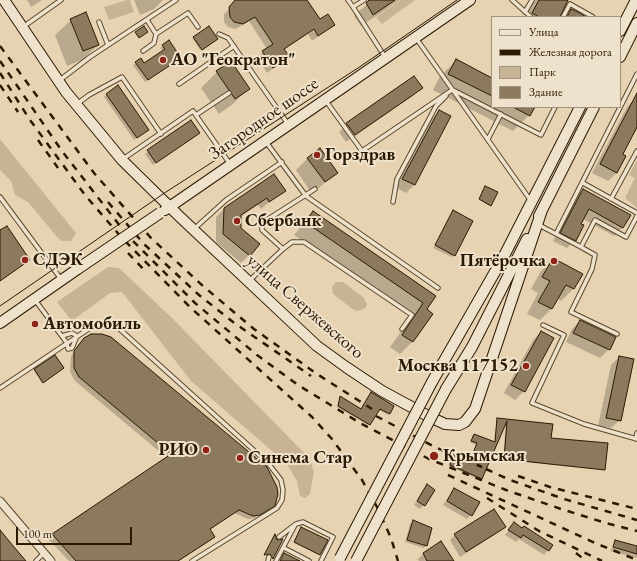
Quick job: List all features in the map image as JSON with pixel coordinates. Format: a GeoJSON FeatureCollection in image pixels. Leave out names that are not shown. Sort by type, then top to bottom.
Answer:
{"type":"FeatureCollection","features":[{"type":"Feature","properties":{"kind":"main road","name":"улица Свержевского"},"geometry":{"type":"LineString","coordinates":[[4,0],[59,81],[122,160],[248,282],[317,346],[346,367],[430,417],[446,424],[459,425],[468,420],[475,409],[540,217]]}},
{"type":"Feature","properties":{"kind":"main road","name":"Загородное шоссе"},"geometry":{"type":"LineString","coordinates":[[0,323],[264,140],[470,0]]}},
{"type":"Feature","properties":{"kind":"main road"},"geometry":{"type":"LineString","coordinates":[[621,28],[635,0]]}},
{"type":"Feature","properties":{"kind":"main road"},"geometry":{"type":"LineString","coordinates":[[621,54],[637,26]]}},
{"type":"Feature","properties":{"kind":"main road"},"geometry":{"type":"LineString","coordinates":[[340,560],[432,382],[504,256],[579,108]]}},
{"type":"Feature","properties":{"kind":"main road"},"geometry":{"type":"LineString","coordinates":[[356,561],[446,389],[472,347],[540,217],[594,108]]}},
{"type":"Feature","properties":{"kind":"street"},"geometry":{"type":"LineString","coordinates":[[543,179],[542,184],[546,188],[551,188],[555,185]]}},
{"type":"Feature","properties":{"kind":"street"},"geometry":{"type":"LineString","coordinates":[[529,206],[536,207],[539,211],[540,217]]}},
{"type":"Feature","properties":{"kind":"street"},"geometry":{"type":"LineString","coordinates":[[0,501],[51,561]]}},
{"type":"Feature","properties":{"kind":"lane"},"geometry":{"type":"LineString","coordinates":[[22,27],[61,0]]}},
{"type":"Feature","properties":{"kind":"lane"},"geometry":{"type":"LineString","coordinates":[[59,81],[108,45],[176,0]]}},
{"type":"Feature","properties":{"kind":"lane"},"geometry":{"type":"LineString","coordinates":[[348,0],[385,57]]}},
{"type":"Feature","properties":{"kind":"lane"},"geometry":{"type":"LineString","coordinates":[[353,7],[364,0]]}},
{"type":"Feature","properties":{"kind":"lane"},"geometry":{"type":"LineString","coordinates":[[512,0],[530,16]]}},
{"type":"Feature","properties":{"kind":"lane"},"geometry":{"type":"LineString","coordinates":[[525,12],[532,0]]}},
{"type":"Feature","properties":{"kind":"lane"},"geometry":{"type":"LineString","coordinates":[[564,16],[570,4],[591,16]]}},
{"type":"Feature","properties":{"kind":"lane"},"geometry":{"type":"LineString","coordinates":[[143,51],[154,43],[156,34],[188,13],[198,27]]}},
{"type":"Feature","properties":{"kind":"lane"},"geometry":{"type":"LineString","coordinates":[[147,20],[156,34]]}},
{"type":"Feature","properties":{"kind":"lane"},"geometry":{"type":"LineString","coordinates":[[99,22],[108,45]]}},
{"type":"Feature","properties":{"kind":"lane"},"geometry":{"type":"LineString","coordinates":[[219,34],[228,38],[288,124]]}},
{"type":"Feature","properties":{"kind":"lane"},"geometry":{"type":"LineString","coordinates":[[415,37],[488,139],[529,206]]}},
{"type":"Feature","properties":{"kind":"lane"},"geometry":{"type":"LineString","coordinates":[[179,84],[234,46]]}},
{"type":"Feature","properties":{"kind":"lane"},"geometry":{"type":"LineString","coordinates":[[621,106],[637,74]]}},
{"type":"Feature","properties":{"kind":"lane"},"geometry":{"type":"LineString","coordinates":[[77,105],[89,96],[122,78],[161,134]]}},
{"type":"Feature","properties":{"kind":"lane"},"geometry":{"type":"LineString","coordinates":[[324,99],[362,151],[452,90]]}},
{"type":"Feature","properties":{"kind":"lane"},"geometry":{"type":"LineString","coordinates":[[452,90],[541,135],[554,108]]}},
{"type":"Feature","properties":{"kind":"lane"},"geometry":{"type":"LineString","coordinates":[[393,202],[397,179],[436,106],[452,90]]}},
{"type":"Feature","properties":{"kind":"lane"},"geometry":{"type":"LineString","coordinates":[[196,114],[228,92]]}},
{"type":"Feature","properties":{"kind":"lane"},"geometry":{"type":"LineString","coordinates":[[556,234],[620,108]]}},
{"type":"Feature","properties":{"kind":"lane"},"geometry":{"type":"LineString","coordinates":[[122,160],[193,111],[230,164]]}},
{"type":"Feature","properties":{"kind":"lane"},"geometry":{"type":"LineString","coordinates":[[488,139],[502,114]]}},
{"type":"Feature","properties":{"kind":"lane"},"geometry":{"type":"LineString","coordinates":[[264,140],[306,196],[438,288]]}},
{"type":"Feature","properties":{"kind":"lane"},"geometry":{"type":"LineString","coordinates":[[611,199],[637,150]]}},
{"type":"Feature","properties":{"kind":"lane"},"geometry":{"type":"LineString","coordinates":[[193,229],[226,200],[282,162]]}},
{"type":"Feature","properties":{"kind":"lane"},"geometry":{"type":"LineString","coordinates":[[581,247],[595,220],[626,237],[637,214],[582,184]]}},
{"type":"Feature","properties":{"kind":"lane"},"geometry":{"type":"LineString","coordinates":[[283,249],[262,230],[262,223],[315,189]]}},
{"type":"Feature","properties":{"kind":"lane"},"geometry":{"type":"LineString","coordinates":[[0,197],[62,280]]}},
{"type":"Feature","properties":{"kind":"lane"},"geometry":{"type":"LineString","coordinates":[[540,217],[556,234],[595,254],[592,269],[572,312],[618,334]]}},
{"type":"Feature","properties":{"kind":"lane"},"geometry":{"type":"LineString","coordinates":[[248,282],[292,242],[304,242],[412,315],[402,329]]}},
{"type":"Feature","properties":{"kind":"lane"},"geometry":{"type":"LineString","coordinates":[[35,299],[67,343],[68,349],[72,348],[77,336]]}},
{"type":"Feature","properties":{"kind":"lane"},"geometry":{"type":"LineString","coordinates":[[0,388],[93,326],[114,324],[268,463],[281,480],[283,490],[282,500],[277,508],[192,561]]}},
{"type":"Feature","properties":{"kind":"lane"},"geometry":{"type":"LineString","coordinates":[[543,325],[564,335],[532,403],[584,424],[637,439],[637,432]]}},
{"type":"Feature","properties":{"kind":"lane"},"geometry":{"type":"LineString","coordinates":[[62,336],[72,333],[77,336]]}},
{"type":"Feature","properties":{"kind":"lane"},"geometry":{"type":"LineString","coordinates":[[279,537],[296,524],[303,522],[333,537],[322,561]]}},
{"type":"Feature","properties":{"kind":"lane"},"geometry":{"type":"LineString","coordinates":[[276,561],[296,524]]}},
{"type":"Feature","properties":{"kind":"lane"},"geometry":{"type":"LineString","coordinates":[[284,548],[291,554],[309,561]]}},
{"type":"Feature","properties":{"kind":"lane"},"geometry":{"type":"LineString","coordinates":[[36,561],[44,553]]}},
{"type":"Feature","properties":{"kind":"green space"},"geometry":{"type":"Polygon","coordinates":[[[130,0],[134,12],[109,20],[104,7],[130,0]]]}},
{"type":"Feature","properties":{"kind":"green space"},"geometry":{"type":"Polygon","coordinates":[[[401,0],[415,0],[382,24],[376,17],[401,0]]]}},
{"type":"Feature","properties":{"kind":"green space"},"geometry":{"type":"Polygon","coordinates":[[[0,139],[76,233],[71,241],[62,241],[58,238],[28,202],[15,195],[11,181],[0,170],[0,139]]]}},
{"type":"Feature","properties":{"kind":"green space"},"geometry":{"type":"Polygon","coordinates":[[[637,160],[637,208],[625,198],[635,178],[629,175],[637,160]]]}},
{"type":"Feature","properties":{"kind":"green space"},"geometry":{"type":"Polygon","coordinates":[[[108,267],[119,268],[172,318],[310,459],[314,472],[310,494],[305,498],[300,496],[297,481],[287,464],[191,381],[122,292],[110,293],[72,321],[57,302],[108,267]]]}},
{"type":"Feature","properties":{"kind":"green space"},"geometry":{"type":"Polygon","coordinates":[[[336,282],[343,282],[364,298],[367,305],[365,308],[358,311],[354,310],[333,294],[332,287],[336,282]]]}},
{"type":"Feature","properties":{"kind":"building"},"geometry":{"type":"Polygon","coordinates":[[[235,0],[307,0],[320,19],[328,14],[335,25],[318,36],[314,29],[284,49],[290,57],[273,68],[262,51],[273,44],[255,17],[243,24],[234,22],[230,17],[229,7],[235,0]]]}},
{"type":"Feature","properties":{"kind":"building"},"geometry":{"type":"Polygon","coordinates":[[[369,0],[395,0],[373,15],[366,3],[369,0]]]}},
{"type":"Feature","properties":{"kind":"building"},"geometry":{"type":"Polygon","coordinates":[[[539,0],[568,0],[560,16],[537,16],[532,13],[539,0]]]}},
{"type":"Feature","properties":{"kind":"building"},"geometry":{"type":"Polygon","coordinates":[[[571,9],[584,16],[568,16],[571,9]]]}},
{"type":"Feature","properties":{"kind":"building"},"geometry":{"type":"Polygon","coordinates":[[[86,12],[99,45],[83,51],[70,19],[86,12]]]}},
{"type":"Feature","properties":{"kind":"building"},"geometry":{"type":"Polygon","coordinates":[[[144,26],[148,32],[139,38],[135,32],[144,26]]]}},
{"type":"Feature","properties":{"kind":"building"},"geometry":{"type":"Polygon","coordinates":[[[209,26],[218,39],[202,50],[193,37],[209,26]]]}},
{"type":"Feature","properties":{"kind":"building","name":"АО \"Геократон\""},"geometry":{"type":"Polygon","coordinates":[[[169,40],[181,58],[148,80],[135,62],[141,58],[144,63],[165,49],[162,45],[169,40]]]}},
{"type":"Feature","properties":{"kind":"building"},"geometry":{"type":"Polygon","coordinates":[[[456,59],[491,77],[491,96],[448,74],[456,59]]]}},
{"type":"Feature","properties":{"kind":"building"},"geometry":{"type":"Polygon","coordinates":[[[231,61],[250,89],[235,99],[216,71],[231,61]]]}},
{"type":"Feature","properties":{"kind":"building"},"geometry":{"type":"Polygon","coordinates":[[[414,76],[423,88],[355,135],[346,123],[414,76]]]}},
{"type":"Feature","properties":{"kind":"building"},"geometry":{"type":"Polygon","coordinates":[[[118,85],[149,130],[137,138],[106,94],[118,85]]]}},
{"type":"Feature","properties":{"kind":"building"},"geometry":{"type":"Polygon","coordinates":[[[637,93],[637,127],[623,154],[626,156],[617,173],[600,164],[637,93]]]}},
{"type":"Feature","properties":{"kind":"building"},"geometry":{"type":"Polygon","coordinates":[[[515,108],[534,108],[530,116],[515,108]]]}},
{"type":"Feature","properties":{"kind":"building"},"geometry":{"type":"Polygon","coordinates":[[[439,110],[451,116],[415,185],[402,179],[439,110]]]}},
{"type":"Feature","properties":{"kind":"building"},"geometry":{"type":"Polygon","coordinates":[[[191,120],[200,133],[156,163],[147,150],[191,120]]]}},
{"type":"Feature","properties":{"kind":"building"},"geometry":{"type":"Polygon","coordinates":[[[320,148],[338,173],[325,182],[307,158],[320,148]]]}},
{"type":"Feature","properties":{"kind":"building"},"geometry":{"type":"Polygon","coordinates":[[[274,174],[286,191],[269,202],[267,198],[241,215],[241,228],[260,244],[250,256],[223,234],[224,208],[274,174]]]}},
{"type":"Feature","properties":{"kind":"building"},"geometry":{"type":"Polygon","coordinates":[[[485,186],[498,192],[491,206],[479,199],[485,186]]]}},
{"type":"Feature","properties":{"kind":"building"},"geometry":{"type":"Polygon","coordinates":[[[583,189],[631,215],[623,228],[589,209],[581,224],[584,225],[576,241],[560,233],[583,189]]]}},
{"type":"Feature","properties":{"kind":"building"},"geometry":{"type":"Polygon","coordinates":[[[453,210],[473,221],[455,256],[435,245],[453,210]]]}},
{"type":"Feature","properties":{"kind":"building"},"geometry":{"type":"Polygon","coordinates":[[[313,211],[436,296],[427,309],[433,314],[413,342],[402,335],[423,303],[305,222],[313,211]]]}},
{"type":"Feature","properties":{"kind":"building"},"geometry":{"type":"Polygon","coordinates":[[[7,226],[30,260],[0,281],[0,230],[7,226]]]}},
{"type":"Feature","properties":{"kind":"building"},"geometry":{"type":"Polygon","coordinates":[[[553,258],[583,274],[574,289],[566,285],[552,309],[538,302],[550,281],[542,277],[553,258]]]}},
{"type":"Feature","properties":{"kind":"building"},"geometry":{"type":"Polygon","coordinates":[[[580,320],[616,337],[610,350],[573,333],[580,320]]]}},
{"type":"Feature","properties":{"kind":"building"},"geometry":{"type":"Polygon","coordinates":[[[541,331],[554,338],[525,392],[511,385],[541,331]]]}},
{"type":"Feature","properties":{"kind":"building","name":"РИО"},"geometry":{"type":"Polygon","coordinates":[[[91,334],[102,334],[111,337],[267,467],[277,487],[278,494],[275,506],[260,515],[253,516],[239,510],[210,529],[215,537],[178,561],[76,561],[52,534],[171,454],[79,377],[74,368],[74,351],[84,338],[91,334]]]}},
{"type":"Feature","properties":{"kind":"building"},"geometry":{"type":"Polygon","coordinates":[[[55,355],[64,368],[43,383],[34,369],[55,355]]]}},
{"type":"Feature","properties":{"kind":"building"},"geometry":{"type":"Polygon","coordinates":[[[619,356],[634,359],[621,421],[606,418],[619,356]]]}},
{"type":"Feature","properties":{"kind":"building"},"geometry":{"type":"Polygon","coordinates":[[[371,392],[394,406],[390,414],[380,409],[370,425],[338,406],[340,396],[361,409],[371,392]]]}},
{"type":"Feature","properties":{"kind":"building"},"geometry":{"type":"Polygon","coordinates":[[[497,418],[553,424],[551,438],[608,443],[605,470],[504,459],[507,421],[482,479],[450,465],[451,455],[469,463],[477,443],[471,441],[474,434],[495,442],[497,418]]]}},
{"type":"Feature","properties":{"kind":"building"},"geometry":{"type":"Polygon","coordinates":[[[427,484],[435,490],[425,506],[417,501],[427,484]]]}},
{"type":"Feature","properties":{"kind":"building"},"geometry":{"type":"Polygon","coordinates":[[[454,488],[480,502],[472,516],[447,501],[454,488]]]}},
{"type":"Feature","properties":{"kind":"building"},"geometry":{"type":"Polygon","coordinates":[[[494,509],[506,527],[466,552],[454,534],[494,509]]]}},
{"type":"Feature","properties":{"kind":"building"},"geometry":{"type":"Polygon","coordinates":[[[413,520],[432,528],[427,546],[407,540],[413,520]]]}},
{"type":"Feature","properties":{"kind":"building"},"geometry":{"type":"Polygon","coordinates":[[[514,522],[522,528],[524,526],[553,545],[549,551],[523,535],[521,538],[508,530],[514,522]]]}},
{"type":"Feature","properties":{"kind":"building"},"geometry":{"type":"Polygon","coordinates":[[[301,527],[328,540],[320,555],[294,542],[301,527]]]}},
{"type":"Feature","properties":{"kind":"building"},"geometry":{"type":"Polygon","coordinates":[[[0,530],[14,547],[26,561],[0,561],[0,530]]]}},
{"type":"Feature","properties":{"kind":"building"},"geometry":{"type":"Polygon","coordinates":[[[275,534],[277,540],[283,539],[273,559],[270,554],[264,555],[275,534]]]}},
{"type":"Feature","properties":{"kind":"building"},"geometry":{"type":"Polygon","coordinates":[[[615,540],[637,546],[637,554],[613,547],[615,540]]]}},
{"type":"Feature","properties":{"kind":"building"},"geometry":{"type":"Polygon","coordinates":[[[441,541],[454,561],[427,561],[423,553],[441,541]]]}},
{"type":"Feature","properties":{"kind":"building"},"geometry":{"type":"Polygon","coordinates":[[[284,553],[300,561],[280,561],[284,553]]]}},
{"type":"Feature","properties":{"kind":"tram line"},"geometry":{"type":"LineString","coordinates":[[0,306],[166,192],[358,68],[457,0]]}},
{"type":"Feature","properties":{"kind":"railway"},"geometry":{"type":"LineString","coordinates":[[0,46],[94,173],[151,238],[203,286],[254,329],[317,374],[372,409]]}},
{"type":"Feature","properties":{"kind":"railway"},"geometry":{"type":"LineString","coordinates":[[0,61],[62,151],[127,235],[195,303],[257,355],[298,385],[360,423],[429,459],[506,490],[561,509],[637,531]]}},
{"type":"Feature","properties":{"kind":"railway"},"geometry":{"type":"LineString","coordinates":[[0,73],[30,120],[85,195],[122,238],[191,308],[312,417],[332,439],[362,480],[377,507],[391,538],[398,561]]}},
{"type":"Feature","properties":{"kind":"railway"},"geometry":{"type":"LineString","coordinates":[[0,85],[18,112]]}},
{"type":"Feature","properties":{"kind":"railway"},"geometry":{"type":"LineString","coordinates":[[38,140],[58,168]]}},
{"type":"Feature","properties":{"kind":"railway"},"geometry":{"type":"LineString","coordinates":[[108,202],[144,244],[199,295],[233,322],[311,376]]}},
{"type":"Feature","properties":{"kind":"railway"},"geometry":{"type":"LineString","coordinates":[[128,253],[147,273]]}},
{"type":"Feature","properties":{"kind":"railway"},"geometry":{"type":"LineString","coordinates":[[376,416],[435,447],[482,467]]}},
{"type":"Feature","properties":{"kind":"railway"},"geometry":{"type":"LineString","coordinates":[[486,469],[510,480],[564,499],[637,520]]}},
{"type":"Feature","properties":{"kind":"railway"},"geometry":{"type":"LineString","coordinates":[[448,475],[595,543],[637,560]]}},
{"type":"Feature","properties":{"kind":"railway"},"geometry":{"type":"LineString","coordinates":[[518,476],[550,487],[637,509]]}},
{"type":"Feature","properties":{"kind":"railway"},"geometry":{"type":"LineString","coordinates":[[487,498],[539,531],[602,561]]}},
{"type":"Feature","properties":{"kind":"railway"},"geometry":{"type":"LineString","coordinates":[[576,553],[586,561]]}},
{"type":"Feature","properties":{"kind":"place","name":"АО \"Геократон\""},"geometry":{"type":"Point","coordinates":[163,60]}},
{"type":"Feature","properties":{"kind":"place","name":"Горздрав"},"geometry":{"type":"Point","coordinates":[317,155]}},
{"type":"Feature","properties":{"kind":"place","name":"Сбербанк"},"geometry":{"type":"Point","coordinates":[237,221]}},
{"type":"Feature","properties":{"kind":"place","name":"СДЭК"},"geometry":{"type":"Point","coordinates":[25,260]}},
{"type":"Feature","properties":{"kind":"place","name":"Пятёрочка"},"geometry":{"type":"Point","coordinates":[554,261]}},
{"type":"Feature","properties":{"kind":"place","name":"Автомобиль"},"geometry":{"type":"Point","coordinates":[35,324]}},
{"type":"Feature","properties":{"kind":"place","name":"Москва 117152"},"geometry":{"type":"Point","coordinates":[526,366]}},
{"type":"Feature","properties":{"kind":"place","name":"РИО"},"geometry":{"type":"Point","coordinates":[206,450]}},
{"type":"Feature","properties":{"kind":"place","name":"Крымская"},"geometry":{"type":"Point","coordinates":[434,456]}},
{"type":"Feature","properties":{"kind":"place","name":"Синема Стар"},"geometry":{"type":"Point","coordinates":[240,458]}}]}
